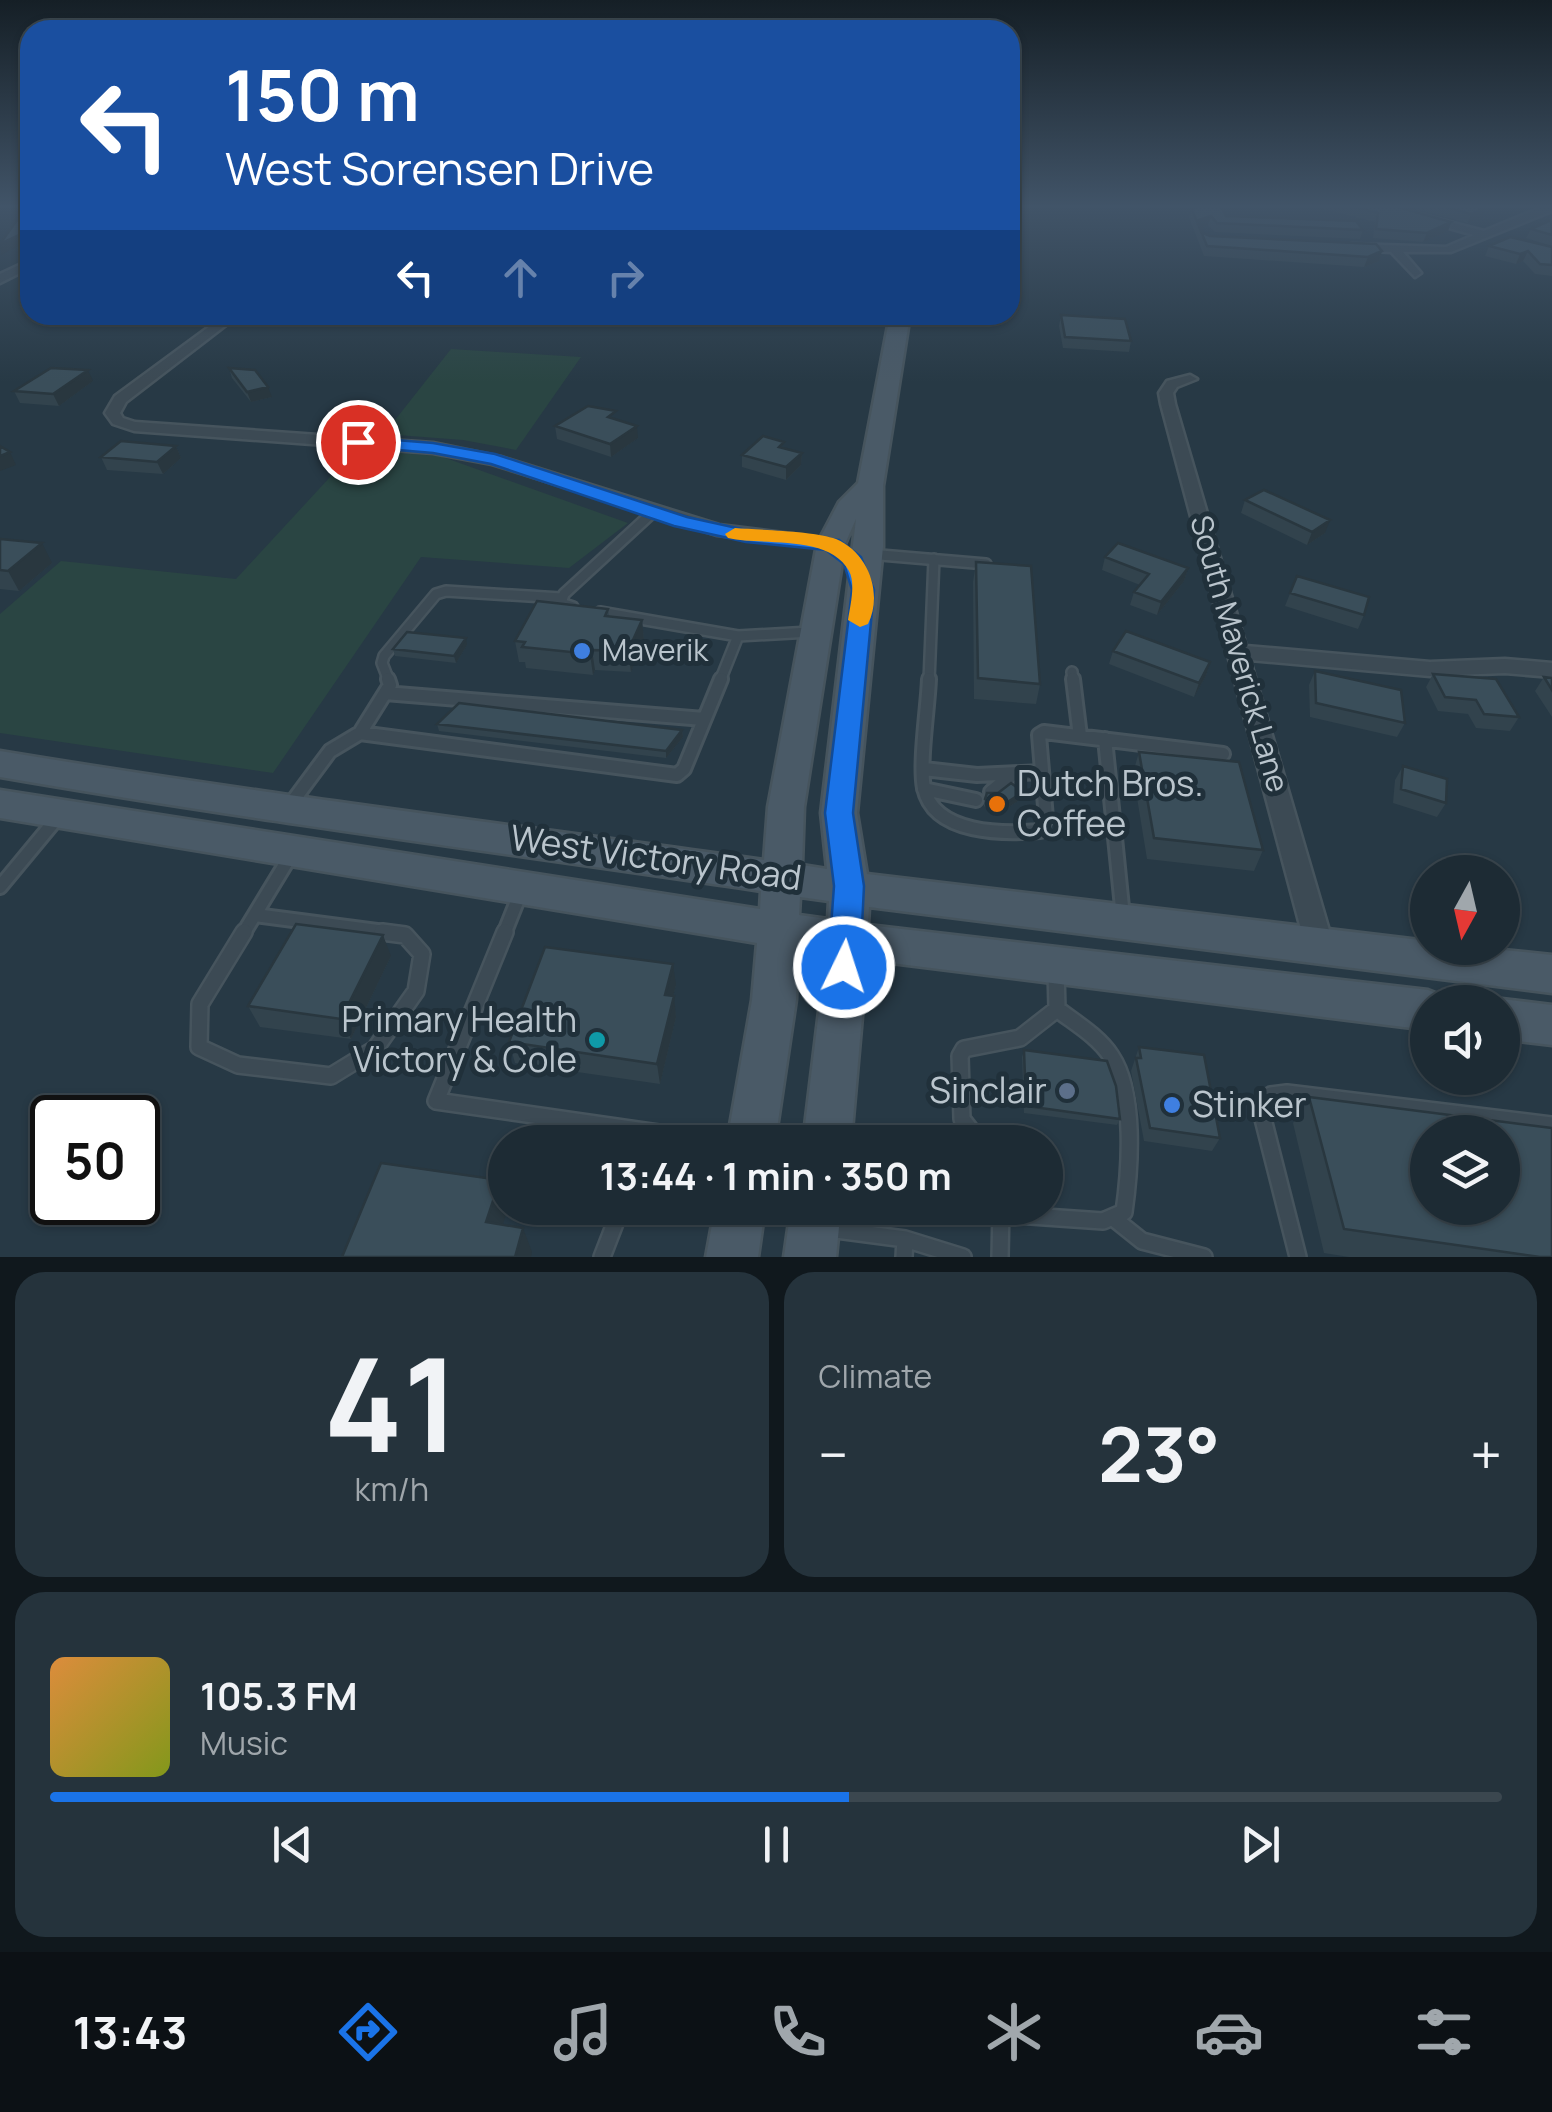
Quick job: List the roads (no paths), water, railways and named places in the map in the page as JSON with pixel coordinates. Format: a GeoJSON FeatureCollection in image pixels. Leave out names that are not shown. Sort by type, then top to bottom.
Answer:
{"type":"FeatureCollection","features":[{"type":"Feature","properties":{"kind":"main road"},"geometry":{"type":"LineString","coordinates":[[829,1125],[848,940],[849,886],[839,813],[868,554],[870,486],[897,325]]}},
{"type":"Feature","properties":{"kind":"main road"},"geometry":{"type":"LineString","coordinates":[[754,1125],[774,1000],[786,807],[831,544],[852,502],[870,486]]}},
{"type":"Feature","properties":{"kind":"main road"},"geometry":{"type":"LineString","coordinates":[[831,544],[859,569],[863,590]]}},
{"type":"Feature","properties":{"kind":"main road","name":"West Victory Road"},"geometry":{"type":"LineString","coordinates":[[0,764],[211,800],[849,886],[1552,974]]}},
{"type":"Feature","properties":{"kind":"main road","name":"West Victory Road"},"geometry":{"type":"LineString","coordinates":[[0,804],[292,854],[848,940],[1410,1008]]}},
{"type":"Feature","properties":{"kind":"main road"},"geometry":{"type":"LineString","coordinates":[[1520,1021],[1552,1025]]}},
{"type":"Feature","properties":{"kind":"main road"},"geometry":{"type":"LineString","coordinates":[[732,1257],[737,1225]]}},
{"type":"Feature","properties":{"kind":"street"},"geometry":{"type":"LineString","coordinates":[[1408,265],[1415,273]]}},
{"type":"Feature","properties":{"kind":"street"},"geometry":{"type":"LineString","coordinates":[[219,325],[120,398],[112,413],[118,422],[433,448],[495,460],[653,512],[746,536],[831,544]]}},
{"type":"Feature","properties":{"kind":"street","name":"South Maverick Lane"},"geometry":{"type":"LineString","coordinates":[[1190,379],[1172,384],[1166,393],[1168,404],[1319,944]]}},
{"type":"Feature","properties":{"kind":"street"},"geometry":{"type":"LineString","coordinates":[[1240,652],[1430,669],[1505,666],[1552,670]]}},
{"type":"Feature","properties":{"kind":"lane"},"geometry":{"type":"LineString","coordinates":[[288,808],[330,751],[360,734],[390,684],[382,663],[384,656],[436,594],[446,590],[561,598],[653,512]]}},
{"type":"Feature","properties":{"kind":"lane"},"geometry":{"type":"LineString","coordinates":[[868,554],[1008,565]]}},
{"type":"Feature","properties":{"kind":"lane"},"geometry":{"type":"LineString","coordinates":[[934,559],[924,789],[930,802],[958,821],[1005,835],[1040,831],[1046,818],[1040,734],[1223,754]]}},
{"type":"Feature","properties":{"kind":"lane"},"geometry":{"type":"LineString","coordinates":[[561,598],[561,603],[570,607],[738,636],[816,632]]}},
{"type":"Feature","properties":{"kind":"lane"},"geometry":{"type":"LineString","coordinates":[[360,734],[677,775],[684,769],[738,636]]}},
{"type":"Feature","properties":{"kind":"lane"},"geometry":{"type":"LineString","coordinates":[[1072,672],[1080,736]]}},
{"type":"Feature","properties":{"kind":"lane"},"geometry":{"type":"LineString","coordinates":[[385,692],[704,719]]}},
{"type":"Feature","properties":{"kind":"lane"},"geometry":{"type":"LineString","coordinates":[[1105,739],[1124,920]]}},
{"type":"Feature","properties":{"kind":"lane"},"geometry":{"type":"LineString","coordinates":[[924,768],[976,775],[1042,772]]}},
{"type":"Feature","properties":{"kind":"lane"},"geometry":{"type":"LineString","coordinates":[[991,792],[1014,774]]}},
{"type":"Feature","properties":{"kind":"lane"},"geometry":{"type":"LineString","coordinates":[[924,789],[976,800]]}},
{"type":"Feature","properties":{"kind":"lane"},"geometry":{"type":"LineString","coordinates":[[0,887],[59,816]]}},
{"type":"Feature","properties":{"kind":"lane"},"geometry":{"type":"LineString","coordinates":[[255,915],[405,935],[414,944],[422,954],[416,991],[375,1049],[331,1076],[238,1065],[199,1047],[200,1004],[292,854]]}},
{"type":"Feature","properties":{"kind":"lane"},"geometry":{"type":"LineString","coordinates":[[522,889],[436,1101],[584,1125]]}},
{"type":"Feature","properties":{"kind":"lane"},"geometry":{"type":"LineString","coordinates":[[1056,965],[1057,1009],[1115,1061],[1125,1105],[1124,1212],[1103,1221],[1063,1217]]}},
{"type":"Feature","properties":{"kind":"lane"},"geometry":{"type":"LineString","coordinates":[[966,1125],[962,1120],[960,1056],[964,1049],[1020,1038],[1057,1009]]}},
{"type":"Feature","properties":{"kind":"lane"},"geometry":{"type":"LineString","coordinates":[[1298,1257],[1259,1102],[1271,1094],[1552,1125]]}},
{"type":"Feature","properties":{"kind":"lane"},"geometry":{"type":"LineString","coordinates":[[1112,1216],[1123,1231],[1163,1250],[1204,1257]]}},
{"type":"Feature","properties":{"kind":"lane"},"geometry":{"type":"LineString","coordinates":[[602,1257],[614,1225]]}},
{"type":"Feature","properties":{"kind":"lane"},"geometry":{"type":"LineString","coordinates":[[1000,1257],[1001,1225]]}},
{"type":"Feature","properties":{"kind":"lane"},"geometry":{"type":"LineString","coordinates":[[813,1230],[963,1257]]}},
{"type":"Feature","properties":{"kind":"place","name":"Maverik"},"geometry":{"type":"Point","coordinates":[582,651]}},
{"type":"Feature","properties":{"kind":"place","name":"Dutch Bros. Coffee"},"geometry":{"type":"Point","coordinates":[997,804]}},
{"type":"Feature","properties":{"kind":"place","name":"Primary Health Victory & Cole"},"geometry":{"type":"Point","coordinates":[597,1040]}},
{"type":"Feature","properties":{"kind":"place","name":"Sinclair"},"geometry":{"type":"Point","coordinates":[1067,1091]}},
{"type":"Feature","properties":{"kind":"place","name":"Stinker"},"geometry":{"type":"Point","coordinates":[1172,1105]}}]}
